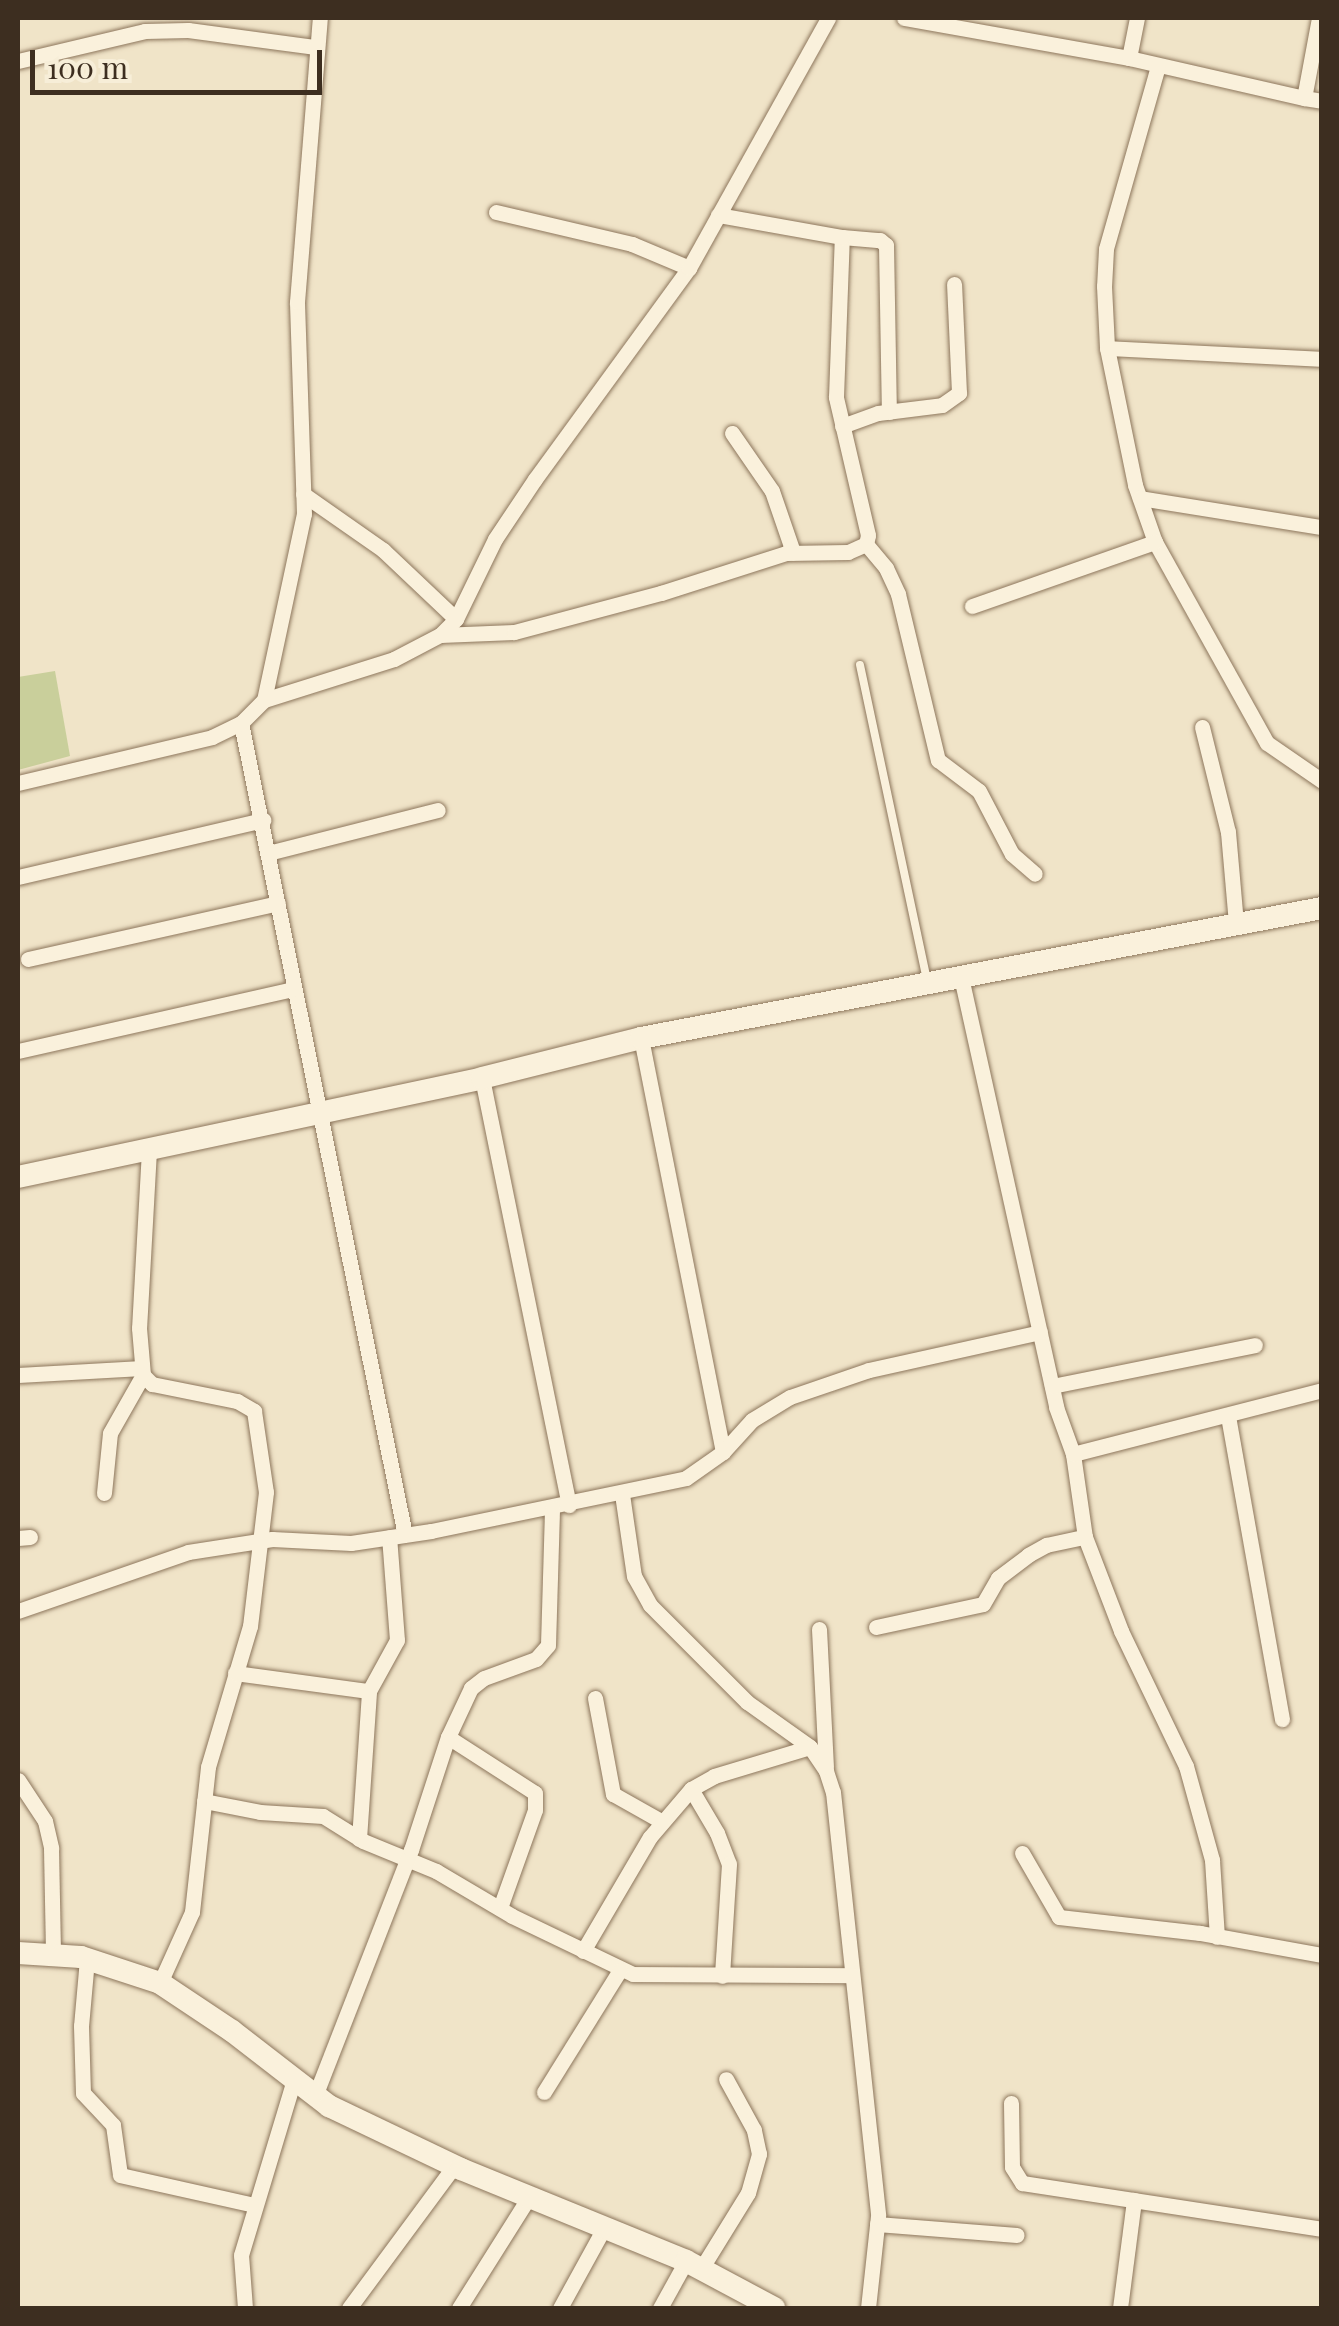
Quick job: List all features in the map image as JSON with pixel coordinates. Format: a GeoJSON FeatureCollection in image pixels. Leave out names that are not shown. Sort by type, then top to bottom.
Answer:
{"type":"FeatureCollection","features":[{"type":"Feature","properties":{"kind":"street"},"geometry":{"type":"LineString","coordinates":[[264,700],[304,514],[297,302],[320,18]]}},
{"type":"Feature","properties":{"kind":"street"},"geometry":{"type":"LineString","coordinates":[[18,783],[179,748],[241,723],[264,700],[394,660],[440,635],[456,618],[495,539],[689,268],[828,18]]}},
{"type":"Feature","properties":{"kind":"street"},"geometry":{"type":"LineString","coordinates":[[904,18],[1128,58],[1322,102]]}},
{"type":"Feature","properties":{"kind":"street"},"geometry":{"type":"LineString","coordinates":[[1128,58],[1138,18]]}},
{"type":"Feature","properties":{"kind":"street"},"geometry":{"type":"LineString","coordinates":[[1304,98],[1320,18]]}},
{"type":"Feature","properties":{"kind":"street"},"geometry":{"type":"LineString","coordinates":[[18,61],[145,31],[188,30],[316,46]]}},
{"type":"Feature","properties":{"kind":"street"},"geometry":{"type":"LineString","coordinates":[[1158,66],[1106,249],[1107,348],[1140,498],[1155,542],[1267,744],[1322,781]]}},
{"type":"Feature","properties":{"kind":"street"},"geometry":{"type":"LineString","coordinates":[[496,212],[632,244],[689,268]]}},
{"type":"Feature","properties":{"kind":"street"},"geometry":{"type":"LineString","coordinates":[[718,215],[880,240],[886,245],[888,412]]}},
{"type":"Feature","properties":{"kind":"street"},"geometry":{"type":"LineString","coordinates":[[842,237],[834,361],[842,426],[868,535],[866,544]]}},
{"type":"Feature","properties":{"kind":"street"},"geometry":{"type":"LineString","coordinates":[[842,426],[888,412],[942,405],[959,392],[954,284]]}},
{"type":"Feature","properties":{"kind":"street"},"geometry":{"type":"LineString","coordinates":[[1107,348],[1322,359]]}},
{"type":"Feature","properties":{"kind":"street"},"geometry":{"type":"LineString","coordinates":[[732,433],[772,491],[793,552]]}},
{"type":"Feature","properties":{"kind":"street"},"geometry":{"type":"LineString","coordinates":[[303,494],[383,550],[456,618]]}},
{"type":"Feature","properties":{"kind":"street"},"geometry":{"type":"LineString","coordinates":[[1140,498],[1322,527]]}},
{"type":"Feature","properties":{"kind":"street"},"geometry":{"type":"LineString","coordinates":[[972,606],[1155,542]]}},
{"type":"Feature","properties":{"kind":"street"},"geometry":{"type":"LineString","coordinates":[[440,635],[494,634],[536,627],[793,552],[848,552],[866,544]]}},
{"type":"Feature","properties":{"kind":"street"},"geometry":{"type":"LineString","coordinates":[[866,544],[886,568],[898,594],[938,760],[978,791],[1012,854],[1035,874]]}},
{"type":"Feature","properties":{"kind":"street"},"geometry":{"type":"LineString","coordinates":[[241,723],[263,820],[397,1536],[397,1640],[369,1691],[359,1839]]}},
{"type":"Feature","properties":{"kind":"street"},"geometry":{"type":"LineString","coordinates":[[1202,727],[1228,832],[1236,924]]}},
{"type":"Feature","properties":{"kind":"street"},"geometry":{"type":"LineString","coordinates":[[268,853],[438,810]]}},
{"type":"Feature","properties":{"kind":"street"},"geometry":{"type":"LineString","coordinates":[[18,877],[263,820]]}},
{"type":"Feature","properties":{"kind":"street"},"geometry":{"type":"LineString","coordinates":[[28,959],[278,903]]}},
{"type":"Feature","properties":{"kind":"street"},"geometry":{"type":"LineString","coordinates":[[18,1177],[482,1078],[641,1038],[1322,908]]}},
{"type":"Feature","properties":{"kind":"street"},"geometry":{"type":"LineString","coordinates":[[961,977],[1052,1386],[1073,1454],[1086,1537],[1121,1630],[1186,1766],[1212,1860],[1218,1937]]}},
{"type":"Feature","properties":{"kind":"street"},"geometry":{"type":"LineString","coordinates":[[18,1051],[294,989]]}},
{"type":"Feature","properties":{"kind":"street"},"geometry":{"type":"LineString","coordinates":[[641,1038],[724,1452]]}},
{"type":"Feature","properties":{"kind":"street"},"geometry":{"type":"LineString","coordinates":[[482,1078],[569,1505]]}},
{"type":"Feature","properties":{"kind":"street"},"geometry":{"type":"LineString","coordinates":[[104,1492],[110,1432],[142,1371],[139,1328],[148,1150]]}},
{"type":"Feature","properties":{"kind":"street"},"geometry":{"type":"LineString","coordinates":[[18,1611],[188,1552],[292,1537],[351,1543],[569,1505],[686,1478],[724,1452],[770,1407],[816,1386],[1040,1332]]}},
{"type":"Feature","properties":{"kind":"street"},"geometry":{"type":"LineString","coordinates":[[1052,1386],[1255,1345]]}},
{"type":"Feature","properties":{"kind":"street"},"geometry":{"type":"LineString","coordinates":[[18,1375],[142,1371]]}},
{"type":"Feature","properties":{"kind":"street"},"geometry":{"type":"LineString","coordinates":[[142,1371],[152,1384],[236,1401],[254,1410],[266,1492],[250,1626],[208,1767],[192,1912],[160,1984]]}},
{"type":"Feature","properties":{"kind":"street"},"geometry":{"type":"LineString","coordinates":[[1073,1454],[1318,1391],[1322,1410]]}},
{"type":"Feature","properties":{"kind":"street"},"geometry":{"type":"LineString","coordinates":[[1228,1416],[1282,1718]]}},
{"type":"Feature","properties":{"kind":"street"},"geometry":{"type":"LineString","coordinates":[[622,1494],[634,1576],[650,1605],[748,1702],[810,1746],[826,1770]]}},
{"type":"Feature","properties":{"kind":"street"},"geometry":{"type":"LineString","coordinates":[[315,2096],[407,1860],[448,1738],[472,1688],[543,1655],[548,1645],[552,1508]]}},
{"type":"Feature","properties":{"kind":"street"},"geometry":{"type":"LineString","coordinates":[[876,1626],[983,1604],[998,1578],[1028,1555],[1046,1545],[1086,1537]]}},
{"type":"Feature","properties":{"kind":"street"},"geometry":{"type":"LineString","coordinates":[[819,1629],[826,1770],[833,1792],[877,2224],[868,2308]]}},
{"type":"Feature","properties":{"kind":"street"},"geometry":{"type":"LineString","coordinates":[[235,1673],[369,1691]]}},
{"type":"Feature","properties":{"kind":"street"},"geometry":{"type":"LineString","coordinates":[[595,1698],[613,1794],[661,1822]]}},
{"type":"Feature","properties":{"kind":"street"},"geometry":{"type":"LineString","coordinates":[[448,1738],[535,1793],[536,1810],[500,1908]]}},
{"type":"Feature","properties":{"kind":"street"},"geometry":{"type":"LineString","coordinates":[[583,1952],[661,1822],[690,1789],[714,1776],[810,1746]]}},
{"type":"Feature","properties":{"kind":"street"},"geometry":{"type":"LineString","coordinates":[[18,1780],[46,1821],[51,1848],[53,1954]]}},
{"type":"Feature","properties":{"kind":"street"},"geometry":{"type":"LineString","coordinates":[[690,1789],[717,1833],[729,1864],[722,1976]]}},
{"type":"Feature","properties":{"kind":"street"},"geometry":{"type":"LineString","coordinates":[[204,1801],[260,1812],[323,1816],[359,1839],[436,1871],[620,1970],[649,1976],[852,1974]]}},
{"type":"Feature","properties":{"kind":"street"},"geometry":{"type":"LineString","coordinates":[[1022,1853],[1059,1917],[1322,1955]]}},
{"type":"Feature","properties":{"kind":"street"},"geometry":{"type":"LineString","coordinates":[[18,1953],[87,1958],[160,1984],[315,2096],[454,2166],[693,2265],[774,2308]]}},
{"type":"Feature","properties":{"kind":"street"},"geometry":{"type":"LineString","coordinates":[[87,1958],[81,2026],[83,2093],[114,2125],[120,2174],[254,2205]]}},
{"type":"Feature","properties":{"kind":"street"},"geometry":{"type":"LineString","coordinates":[[544,2092],[620,1970]]}},
{"type":"Feature","properties":{"kind":"street"},"geometry":{"type":"LineString","coordinates":[[660,2308],[748,2194],[759,2154],[754,2130],[726,2079]]}},
{"type":"Feature","properties":{"kind":"street"},"geometry":{"type":"LineString","coordinates":[[245,2308],[241,2255],[294,2080]]}},
{"type":"Feature","properties":{"kind":"street"},"geometry":{"type":"LineString","coordinates":[[1011,2103],[1012,2168],[1016,2178],[1031,2184],[1322,2229]]}},
{"type":"Feature","properties":{"kind":"street"},"geometry":{"type":"LineString","coordinates":[[349,2308],[454,2166]]}},
{"type":"Feature","properties":{"kind":"street"},"geometry":{"type":"LineString","coordinates":[[459,2308],[528,2196]]}},
{"type":"Feature","properties":{"kind":"street"},"geometry":{"type":"LineString","coordinates":[[1120,2308],[1134,2200]]}},
{"type":"Feature","properties":{"kind":"street"},"geometry":{"type":"LineString","coordinates":[[877,2224],[1017,2234]]}},
{"type":"Feature","properties":{"kind":"street"},"geometry":{"type":"LineString","coordinates":[[560,2308],[604,2228]]}},
{"type":"Feature","properties":{"kind":"lane"},"geometry":{"type":"LineString","coordinates":[[860,665],[928,983]]}},
{"type":"Feature","properties":{"kind":"green space"},"geometry":{"type":"Polygon","coordinates":[[[55,671],[70,756],[18,770],[18,677],[55,671]]]}}]}
